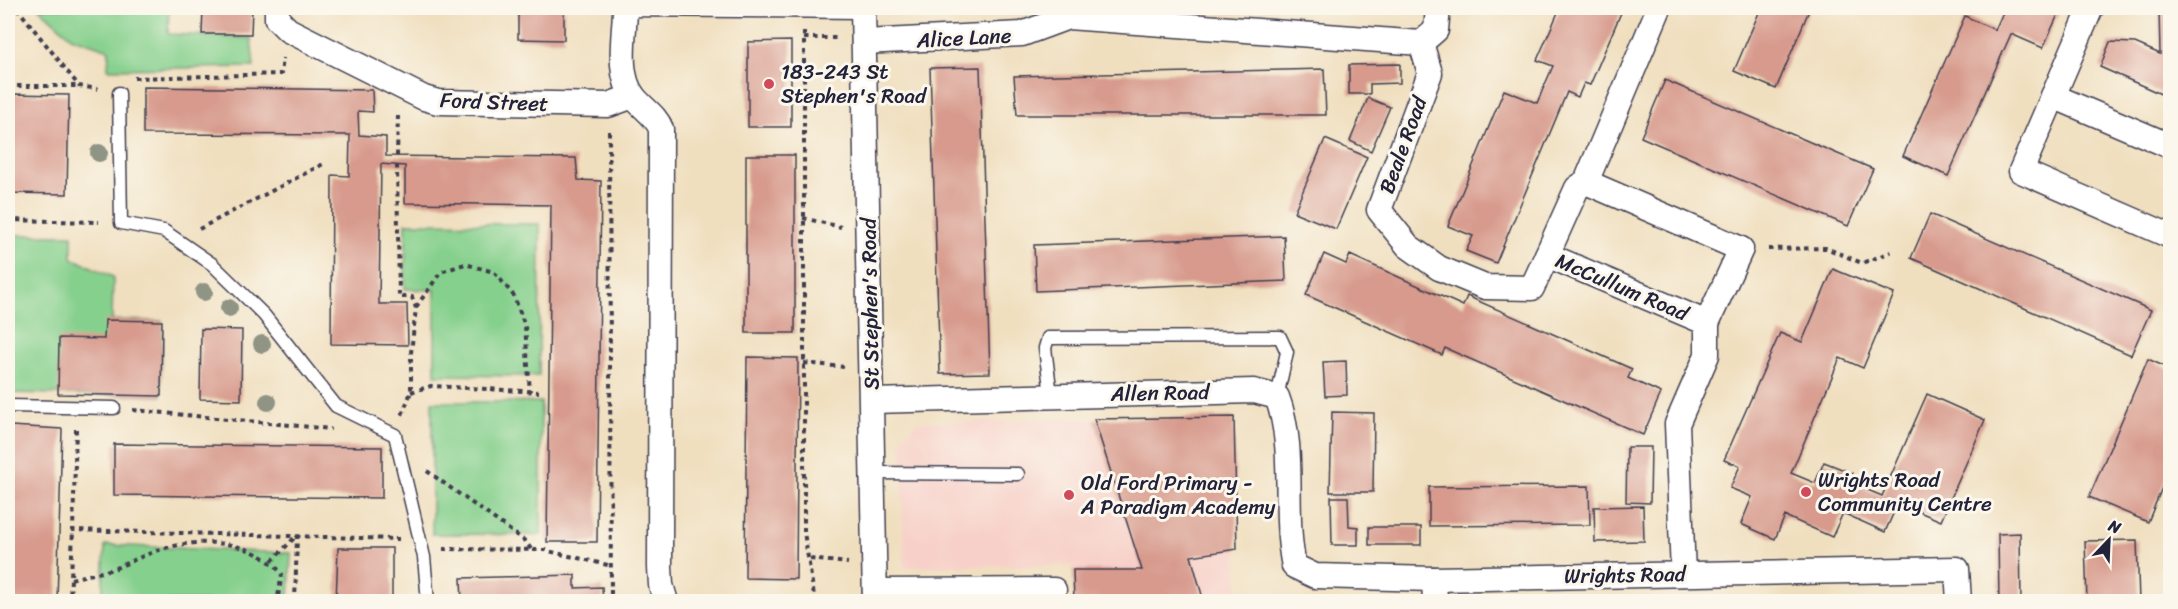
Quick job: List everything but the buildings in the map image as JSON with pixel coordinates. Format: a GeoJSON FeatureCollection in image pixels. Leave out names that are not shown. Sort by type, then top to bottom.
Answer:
{"type":"FeatureCollection","features":[{"type":"Feature","properties":{"kind":"street"},"geometry":{"type":"LineString","coordinates":[[277,8],[277,19],[288,30]]}},
{"type":"Feature","properties":{"kind":"street"},"geometry":{"type":"LineString","coordinates":[[1421,43],[1436,30],[1438,8]]}},
{"type":"Feature","properties":{"kind":"street","name":"McCullum Road"},"geometry":{"type":"LineString","coordinates":[[1659,8],[1586,182],[1577,188],[1547,255],[1707,323]]}},
{"type":"Feature","properties":{"kind":"street"},"geometry":{"type":"LineString","coordinates":[[2091,8],[2021,171],[2170,236]]}},
{"type":"Feature","properties":{"kind":"street"},"geometry":{"type":"LineString","coordinates":[[625,9],[624,76],[633,96],[658,121],[661,129],[660,567],[661,585],[666,602]]}},
{"type":"Feature","properties":{"kind":"street","name":"St Stephen's Road"},"geometry":{"type":"LineString","coordinates":[[863,10],[875,596]]}},
{"type":"Feature","properties":{"kind":"street","name":"Alice Lane"},"geometry":{"type":"LineString","coordinates":[[864,42],[1022,34],[1065,12],[1421,43]]}},
{"type":"Feature","properties":{"kind":"street","name":"Ford Street"},"geometry":{"type":"LineString","coordinates":[[288,30],[438,102],[608,105],[633,96]]}},
{"type":"Feature","properties":{"kind":"street","name":"Beale Road"},"geometry":{"type":"LineString","coordinates":[[1421,43],[1430,73],[1379,210],[1408,246],[1439,268],[1485,287],[1532,288],[1547,255]]}},
{"type":"Feature","properties":{"kind":"street"},"geometry":{"type":"LineString","coordinates":[[2053,96],[2170,146]]}},
{"type":"Feature","properties":{"kind":"street"},"geometry":{"type":"LineString","coordinates":[[1586,182],[1741,249]]}},
{"type":"Feature","properties":{"kind":"street","name":"McCullum Road"},"geometry":{"type":"LineString","coordinates":[[1683,574],[1677,424],[1707,355],[1707,323],[1741,249]]}},
{"type":"Feature","properties":{"kind":"street","name":"Allen Road"},"geometry":{"type":"LineString","coordinates":[[872,401],[1050,395],[1254,392],[1277,397]]}},
{"type":"Feature","properties":{"kind":"street","name":"Wrights Road"},"geometry":{"type":"LineString","coordinates":[[1277,397],[1286,421],[1288,539],[1294,566],[1315,576],[1435,590],[1683,574],[1957,569],[1959,602]]}},
{"type":"Feature","properties":{"kind":"street"},"geometry":{"type":"LineString","coordinates":[[875,596],[1054,590]]}},
{"type":"Feature","properties":{"kind":"lane"},"geometry":{"type":"LineString","coordinates":[[625,9],[863,10]]}},
{"type":"Feature","properties":{"kind":"lane"},"geometry":{"type":"LineString","coordinates":[[119,93],[121,223],[164,231],[212,264],[264,315],[336,406],[395,435],[420,544],[428,602]]}},
{"type":"Feature","properties":{"kind":"lane"},"geometry":{"type":"LineString","coordinates":[[1050,395],[1046,348],[1048,338],[1280,337],[1287,352],[1277,397]]}},
{"type":"Feature","properties":{"kind":"lane"},"geometry":{"type":"LineString","coordinates":[[8,406],[114,408]]}},
{"type":"Feature","properties":{"kind":"lane"},"geometry":{"type":"LineString","coordinates":[[872,473],[1018,474]]}},
{"type":"Feature","properties":{"kind":"path"},"geometry":{"type":"LineString","coordinates":[[17,8],[79,86]]}},
{"type":"Feature","properties":{"kind":"path"},"geometry":{"type":"LineString","coordinates":[[804,10],[804,532],[815,602]]}},
{"type":"Feature","properties":{"kind":"path"},"geometry":{"type":"LineString","coordinates":[[8,86],[79,86],[119,93],[124,78],[280,74],[288,30]]}},
{"type":"Feature","properties":{"kind":"path"},"geometry":{"type":"LineString","coordinates":[[804,38],[837,38]]}},
{"type":"Feature","properties":{"kind":"path"},"geometry":{"type":"LineString","coordinates":[[397,156],[399,85]]}},
{"type":"Feature","properties":{"kind":"path"},"geometry":{"type":"LineString","coordinates":[[608,105],[611,602]]}},
{"type":"Feature","properties":{"kind":"path"},"geometry":{"type":"LineString","coordinates":[[180,240],[325,163]]}},
{"type":"Feature","properties":{"kind":"path"},"geometry":{"type":"LineString","coordinates":[[395,435],[411,392],[411,353],[416,308],[412,297],[399,297],[397,165]]}},
{"type":"Feature","properties":{"kind":"path"},"geometry":{"type":"LineString","coordinates":[[803,218],[842,227]]}},
{"type":"Feature","properties":{"kind":"path"},"geometry":{"type":"LineString","coordinates":[[8,220],[121,223]]}},
{"type":"Feature","properties":{"kind":"path"},"geometry":{"type":"LineString","coordinates":[[1741,249],[1826,248],[1862,263],[1891,252]]}},
{"type":"Feature","properties":{"kind":"path"},"geometry":{"type":"LineString","coordinates":[[416,308],[441,272],[465,264],[494,272],[514,296],[525,326],[530,392]]}},
{"type":"Feature","properties":{"kind":"path"},"geometry":{"type":"LineString","coordinates":[[804,363],[845,367]]}},
{"type":"Feature","properties":{"kind":"path"},"geometry":{"type":"LineString","coordinates":[[411,392],[431,386],[538,392]]}},
{"type":"Feature","properties":{"kind":"path"},"geometry":{"type":"LineString","coordinates":[[70,602],[77,407]]}},
{"type":"Feature","properties":{"kind":"path"},"geometry":{"type":"LineString","coordinates":[[114,408],[336,429]]}},
{"type":"Feature","properties":{"kind":"path"},"geometry":{"type":"LineString","coordinates":[[401,461],[420,466],[525,541],[531,549]]}},
{"type":"Feature","properties":{"kind":"path"},"geometry":{"type":"LineString","coordinates":[[73,530],[297,536],[531,549],[612,566]]}},
{"type":"Feature","properties":{"kind":"path"},"geometry":{"type":"LineString","coordinates":[[272,561],[297,536]]}},
{"type":"Feature","properties":{"kind":"path"},"geometry":{"type":"LineString","coordinates":[[295,602],[297,536]]}},
{"type":"Feature","properties":{"kind":"path"},"geometry":{"type":"LineString","coordinates":[[71,579],[116,568],[161,549],[212,543],[236,546],[261,554],[272,561],[282,574],[277,602]]}},
{"type":"Feature","properties":{"kind":"path"},"geometry":{"type":"LineString","coordinates":[[810,559],[849,563]]}},
{"type":"Feature","properties":{"kind":"shaded area","name":"Old Ford Primary - A Paradigm Academy"},"geometry":{"type":"Polygon","coordinates":[[[1234,417],[1238,598],[1270,601],[1074,601],[1073,565],[904,567],[901,440],[917,422],[1234,417]]]}},
{"type":"Feature","properties":{"kind":"green space"},"geometry":{"type":"Polygon","coordinates":[[[39,8],[169,8],[168,34],[251,38],[254,67],[108,69],[109,50],[71,37],[39,8]]]}},
{"type":"Feature","properties":{"kind":"green space"},"geometry":{"type":"Polygon","coordinates":[[[406,223],[540,224],[539,376],[435,375],[435,290],[405,289],[406,223]]]}},
{"type":"Feature","properties":{"kind":"green space"},"geometry":{"type":"Polygon","coordinates":[[[8,235],[72,235],[72,258],[113,277],[112,320],[162,321],[161,396],[8,393],[8,235]]]}},
{"type":"Feature","properties":{"kind":"green space"},"geometry":{"type":"Polygon","coordinates":[[[432,402],[541,402],[541,535],[432,534],[432,402]]]}},
{"type":"Feature","properties":{"kind":"green space"},"geometry":{"type":"Polygon","coordinates":[[[105,545],[291,553],[289,601],[102,601],[105,545]]]}},
{"type":"Feature","properties":{"kind":"place","name":"183-243 St Stephen's Road"},"geometry":{"type":"Point","coordinates":[769,84]}},
{"type":"Feature","properties":{"kind":"place","name":"Wrights Road Community Centre"},"geometry":{"type":"Point","coordinates":[1806,492]}},
{"type":"Feature","properties":{"kind":"place","name":"Old Ford Primary - A Paradigm Academy"},"geometry":{"type":"Point","coordinates":[1069,495]}}]}
